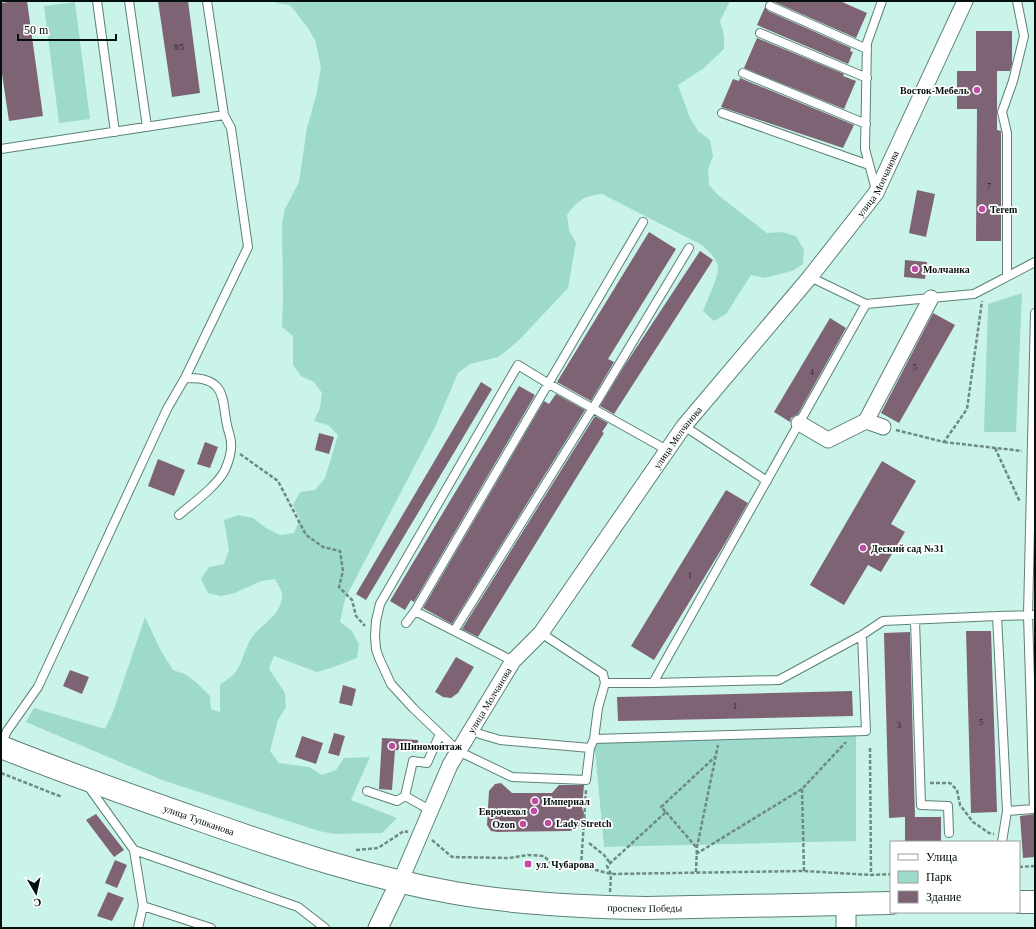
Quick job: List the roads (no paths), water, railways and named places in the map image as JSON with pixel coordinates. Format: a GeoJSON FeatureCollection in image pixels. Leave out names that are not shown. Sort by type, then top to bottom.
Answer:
{"type":"FeatureCollection","features":[{"type":"Feature","properties":{"kind":"main road","name":"улица Тушканова"},"geometry":{"type":"LineString","coordinates":[[1,746],[82,779],[274,846],[400,882]]}},
{"type":"Feature","properties":{"kind":"main road","name":"проспект Победы"},"geometry":{"type":"LineString","coordinates":[[400,882],[455,893],[521,903],[594,907],[646,908],[890,904]]}},
{"type":"Feature","properties":{"kind":"main road"},"geometry":{"type":"LineString","coordinates":[[1020,902],[1035,902]]}},
{"type":"Feature","properties":{"kind":"street","name":"улица Молчанова"},"geometry":{"type":"LineString","coordinates":[[400,882],[450,765],[513,661],[541,633],[684,426],[810,277],[876,193],[965,1]]}},
{"type":"Feature","properties":{"kind":"street"},"geometry":{"type":"LineString","coordinates":[[799,423],[828,440],[866,422],[931,298]]}},
{"type":"Feature","properties":{"kind":"street"},"geometry":{"type":"LineString","coordinates":[[866,422],[883,427]]}},
{"type":"Feature","properties":{"kind":"street"},"geometry":{"type":"LineString","coordinates":[[378,928],[400,882]]}},
{"type":"Feature","properties":{"kind":"street"},"geometry":{"type":"LineString","coordinates":[[846,904],[846,928]]}},
{"type":"Feature","properties":{"kind":"lane"},"geometry":{"type":"LineString","coordinates":[[97,1],[115,132]]}},
{"type":"Feature","properties":{"kind":"lane"},"geometry":{"type":"LineString","coordinates":[[129,1],[147,127]]}},
{"type":"Feature","properties":{"kind":"lane"},"geometry":{"type":"LineString","coordinates":[[1,746],[7,731],[38,686],[167,409],[185,378],[248,247],[231,128],[224,115],[207,1]]}},
{"type":"Feature","properties":{"kind":"lane"},"geometry":{"type":"LineString","coordinates":[[876,193],[865,149],[867,43],[882,1]]}},
{"type":"Feature","properties":{"kind":"lane"},"geometry":{"type":"LineString","coordinates":[[1007,276],[1006,133],[1002,112],[1013,81],[1024,36],[1017,1]]}},
{"type":"Feature","properties":{"kind":"lane"},"geometry":{"type":"LineString","coordinates":[[770,6],[867,49]]}},
{"type":"Feature","properties":{"kind":"lane"},"geometry":{"type":"LineString","coordinates":[[760,33],[867,78]]}},
{"type":"Feature","properties":{"kind":"lane"},"geometry":{"type":"LineString","coordinates":[[743,73],[866,124]]}},
{"type":"Feature","properties":{"kind":"lane"},"geometry":{"type":"LineString","coordinates":[[722,113],[869,165]]}},
{"type":"Feature","properties":{"kind":"lane"},"geometry":{"type":"LineString","coordinates":[[1,149],[224,115]]}},
{"type":"Feature","properties":{"kind":"lane"},"geometry":{"type":"LineString","coordinates":[[406,623],[415,611],[643,222]]}},
{"type":"Feature","properties":{"kind":"lane"},"geometry":{"type":"LineString","coordinates":[[454,631],[593,408],[688,248]]}},
{"type":"Feature","properties":{"kind":"lane"},"geometry":{"type":"LineString","coordinates":[[810,277],[866,304],[974,294],[1035,262]]}},
{"type":"Feature","properties":{"kind":"lane"},"geometry":{"type":"LineString","coordinates":[[653,683],[866,304]]}},
{"type":"Feature","properties":{"kind":"lane"},"geometry":{"type":"LineString","coordinates":[[1007,811],[1034,809],[1030,525],[1035,313]]}},
{"type":"Feature","properties":{"kind":"lane"},"geometry":{"type":"LineString","coordinates":[[541,633],[603,674],[605,682],[598,708],[594,739],[590,748],[586,780],[512,777],[458,751],[413,708],[391,684],[376,649],[376,621],[380,604],[518,365],[666,450]]}},
{"type":"Feature","properties":{"kind":"lane"},"geometry":{"type":"LineString","coordinates":[[179,515],[220,478],[227,466],[232,444],[224,406],[218,388],[211,382],[201,379],[185,378]]}},
{"type":"Feature","properties":{"kind":"lane"},"geometry":{"type":"LineString","coordinates":[[684,426],[767,481]]}},
{"type":"Feature","properties":{"kind":"lane"},"geometry":{"type":"LineString","coordinates":[[415,611],[513,661]]}},
{"type":"Feature","properties":{"kind":"lane"},"geometry":{"type":"LineString","coordinates":[[605,682],[653,683],[779,680],[862,635],[883,621],[1032,615]]}},
{"type":"Feature","properties":{"kind":"lane"},"geometry":{"type":"LineString","coordinates":[[998,616],[1007,811],[1002,839]]}},
{"type":"Feature","properties":{"kind":"lane"},"geometry":{"type":"LineString","coordinates":[[915,620],[922,805],[948,806],[949,833]]}},
{"type":"Feature","properties":{"kind":"lane"},"geometry":{"type":"LineString","coordinates":[[594,739],[866,731],[862,635]]}},
{"type":"Feature","properties":{"kind":"lane"},"geometry":{"type":"LineString","coordinates":[[470,731],[500,740],[590,748]]}},
{"type":"Feature","properties":{"kind":"lane"},"geometry":{"type":"LineString","coordinates":[[367,791],[397,801],[405,796],[412,761],[427,763],[440,734]]}},
{"type":"Feature","properties":{"kind":"lane"},"geometry":{"type":"LineString","coordinates":[[82,779],[134,850],[143,906],[138,928]]}},
{"type":"Feature","properties":{"kind":"lane"},"geometry":{"type":"LineString","coordinates":[[405,796],[430,810]]}},
{"type":"Feature","properties":{"kind":"lane"},"geometry":{"type":"LineString","coordinates":[[134,850],[298,907],[325,928]]}},
{"type":"Feature","properties":{"kind":"lane"},"geometry":{"type":"LineString","coordinates":[[143,906],[211,928]]}},
{"type":"Feature","properties":{"kind":"place","name":"Восток-Мебель"},"geometry":{"type":"Point","coordinates":[977,90]}},
{"type":"Feature","properties":{"kind":"place","name":"Terem"},"geometry":{"type":"Point","coordinates":[982,209]}},
{"type":"Feature","properties":{"kind":"place","name":"Молчанка"},"geometry":{"type":"Point","coordinates":[915,269]}},
{"type":"Feature","properties":{"kind":"place","name":"Деский сад №31"},"geometry":{"type":"Point","coordinates":[863,548]}},
{"type":"Feature","properties":{"kind":"place","name":"Шиномонтаж"},"geometry":{"type":"Point","coordinates":[392,746]}},
{"type":"Feature","properties":{"kind":"place","name":"Империал"},"geometry":{"type":"Point","coordinates":[535,801]}},
{"type":"Feature","properties":{"kind":"place","name":"Еврочехол"},"geometry":{"type":"Point","coordinates":[534,811]}},
{"type":"Feature","properties":{"kind":"place","name":"Lady Stretch"},"geometry":{"type":"Point","coordinates":[548,823]}},
{"type":"Feature","properties":{"kind":"place","name":"Ozon"},"geometry":{"type":"Point","coordinates":[523,824]}},
{"type":"Feature","properties":{"kind":"place","name":"ул. Чубарова"},"geometry":{"type":"Point","coordinates":[528,864]}}]}
